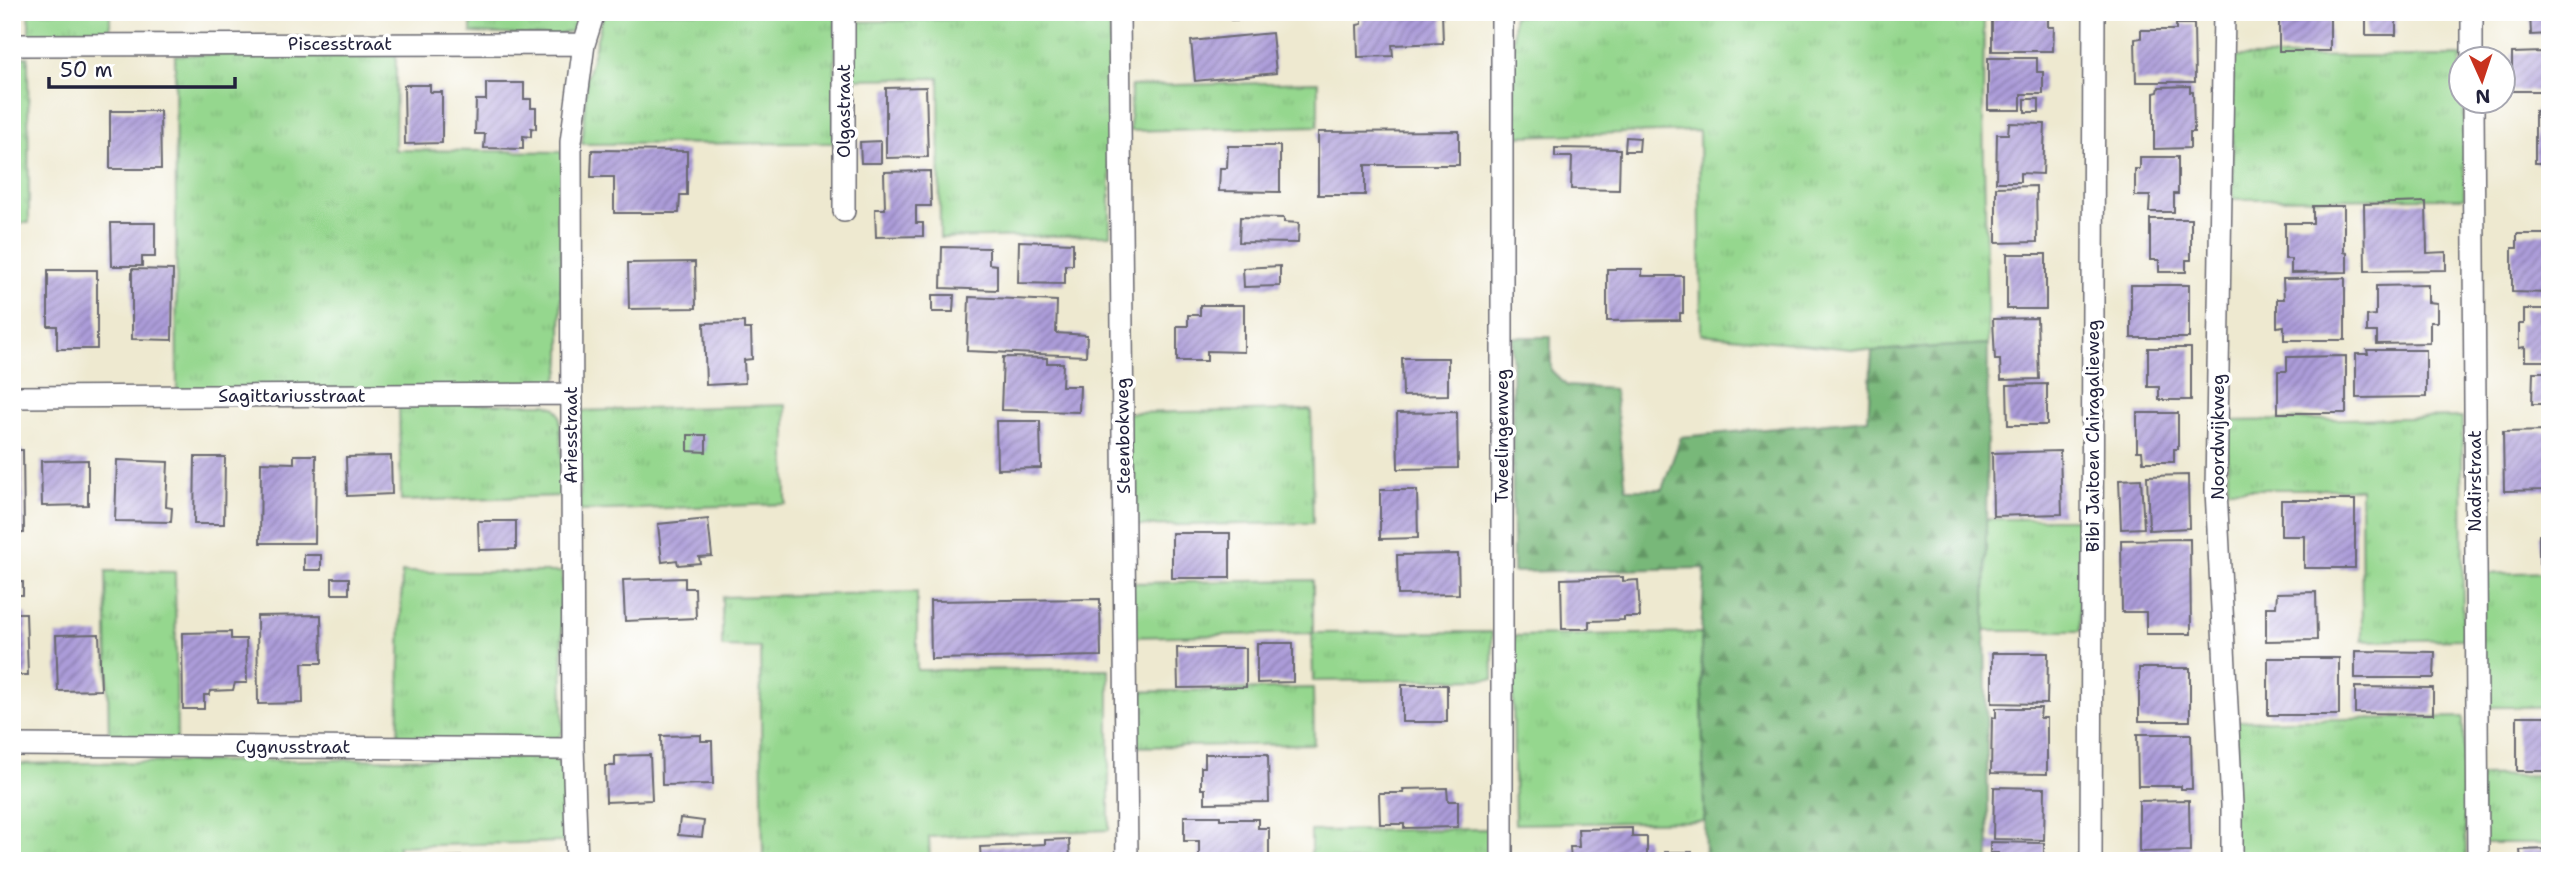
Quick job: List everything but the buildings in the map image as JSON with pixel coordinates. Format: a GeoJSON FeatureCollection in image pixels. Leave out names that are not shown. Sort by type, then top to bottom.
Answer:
{"type":"FeatureCollection","features":[{"type":"Feature","properties":{"kind":"street","name":"Ariesstraat"},"geometry":{"type":"LineString","coordinates":[[577,861],[573,749],[571,142],[584,44],[594,12]]}},
{"type":"Feature","properties":{"kind":"street","name":"Olgastraat"},"geometry":{"type":"LineString","coordinates":[[844,12],[844,211]]}},
{"type":"Feature","properties":{"kind":"street","name":"Steenbokweg"},"geometry":{"type":"LineString","coordinates":[[1119,12],[1127,861]]}},
{"type":"Feature","properties":{"kind":"street","name":"Tweelingenweg"},"geometry":{"type":"LineString","coordinates":[[1502,12],[1502,861]]}},
{"type":"Feature","properties":{"kind":"street","name":"Bibi Jaitoen Chiragalieweg"},"geometry":{"type":"LineString","coordinates":[[2091,861],[2094,12]]}},
{"type":"Feature","properties":{"kind":"street","name":"Noordwijkweg"},"geometry":{"type":"LineString","coordinates":[[2224,12],[2216,490],[2232,805],[2232,861]]}},
{"type":"Feature","properties":{"kind":"street"},"geometry":{"type":"LineString","coordinates":[[2472,12],[2472,46]]}},
{"type":"Feature","properties":{"kind":"street","name":"Piscesstraat"},"geometry":{"type":"LineString","coordinates":[[12,45],[584,44]]}},
{"type":"Feature","properties":{"kind":"street","name":"Nadirstraat"},"geometry":{"type":"LineString","coordinates":[[2473,116],[2478,861]]}},
{"type":"Feature","properties":{"kind":"street","name":"Sagittariusstraat"},"geometry":{"type":"LineString","coordinates":[[12,397],[571,394]]}},
{"type":"Feature","properties":{"kind":"street","name":"Cygnusstraat"},"geometry":{"type":"LineString","coordinates":[[12,745],[573,749]]}},
{"type":"Feature","properties":{"kind":"green space"},"geometry":{"type":"Polygon","coordinates":[[[29,12],[110,12],[110,37],[29,38],[29,12]]]}},
{"type":"Feature","properties":{"kind":"green space"},"geometry":{"type":"Polygon","coordinates":[[[471,12],[583,12],[575,30],[553,36],[471,33],[471,12]]]}},
{"type":"Feature","properties":{"kind":"green space"},"geometry":{"type":"Polygon","coordinates":[[[604,12],[836,12],[834,143],[582,144],[587,77],[604,12]]]}},
{"type":"Feature","properties":{"kind":"green space"},"geometry":{"type":"Polygon","coordinates":[[[956,12],[1110,12],[1110,235],[940,238],[939,78],[849,79],[848,22],[956,19],[956,12]]]}},
{"type":"Feature","properties":{"kind":"green space"},"geometry":{"type":"Polygon","coordinates":[[[1627,12],[1984,12],[1983,114],[1988,344],[1872,351],[1701,334],[1699,131],[1514,136],[1513,16],[1627,12]]]}},
{"type":"Feature","properties":{"kind":"green space"},"geometry":{"type":"Polygon","coordinates":[[[396,53],[395,150],[562,152],[561,361],[557,378],[549,387],[177,391],[175,55],[396,53]]]}},
{"type":"Feature","properties":{"kind":"green space"},"geometry":{"type":"Polygon","coordinates":[[[2446,56],[2446,116],[2464,116],[2464,198],[2233,199],[2232,57],[2446,56]]]}},
{"type":"Feature","properties":{"kind":"green space"},"geometry":{"type":"Polygon","coordinates":[[[12,57],[28,57],[29,223],[12,223],[12,57]]]}},
{"type":"Feature","properties":{"kind":"green space"},"geometry":{"type":"Polygon","coordinates":[[[1318,82],[1318,126],[1130,131],[1131,86],[1318,82]]]}},
{"type":"Feature","properties":{"kind":"green space"},"geometry":{"type":"Polygon","coordinates":[[[1512,337],[1551,337],[1551,370],[1567,386],[1614,389],[1626,489],[1662,489],[1681,437],[1868,419],[1872,351],[1988,344],[1985,631],[1989,861],[1705,861],[1701,633],[1705,568],[1513,572],[1512,337]]]}},
{"type":"Feature","properties":{"kind":"green space"},"geometry":{"type":"Polygon","coordinates":[[[399,404],[546,404],[556,408],[560,416],[563,496],[401,501],[399,404]]]}},
{"type":"Feature","properties":{"kind":"green space"},"geometry":{"type":"Polygon","coordinates":[[[786,405],[786,504],[580,511],[580,411],[786,405]]]}},
{"type":"Feature","properties":{"kind":"green space"},"geometry":{"type":"Polygon","coordinates":[[[1311,410],[1313,523],[1126,526],[1125,413],[1311,410]]]}},
{"type":"Feature","properties":{"kind":"green space"},"geometry":{"type":"Polygon","coordinates":[[[2462,417],[2463,639],[2362,641],[2361,489],[2228,489],[2227,421],[2462,417]]]}},
{"type":"Feature","properties":{"kind":"green space"},"geometry":{"type":"Polygon","coordinates":[[[1985,519],[2079,519],[2080,631],[1985,631],[1985,519]]]}},
{"type":"Feature","properties":{"kind":"green space"},"geometry":{"type":"Polygon","coordinates":[[[106,571],[175,572],[177,742],[109,742],[106,571]]]}},
{"type":"Feature","properties":{"kind":"green space"},"geometry":{"type":"Polygon","coordinates":[[[402,572],[562,572],[563,731],[558,738],[542,742],[398,742],[402,572]]]}},
{"type":"Feature","properties":{"kind":"green space"},"geometry":{"type":"Polygon","coordinates":[[[2550,572],[2550,707],[2480,707],[2480,574],[2550,572]]]}},
{"type":"Feature","properties":{"kind":"green space"},"geometry":{"type":"Polygon","coordinates":[[[1313,580],[1313,633],[1492,632],[1493,679],[1313,681],[1312,633],[1130,637],[1130,583],[1313,580]]]}},
{"type":"Feature","properties":{"kind":"green space"},"geometry":{"type":"Polygon","coordinates":[[[917,592],[917,670],[1109,669],[1109,830],[929,837],[930,861],[763,861],[760,648],[722,647],[722,597],[917,592]]]}},
{"type":"Feature","properties":{"kind":"green space"},"geometry":{"type":"Polygon","coordinates":[[[1701,633],[1704,821],[1515,824],[1512,636],[1701,633]]]}},
{"type":"Feature","properties":{"kind":"green space"},"geometry":{"type":"Polygon","coordinates":[[[1313,688],[1314,744],[1126,747],[1125,692],[1313,688]]]}},
{"type":"Feature","properties":{"kind":"green space"},"geometry":{"type":"Polygon","coordinates":[[[2463,717],[2466,860],[2228,861],[2228,721],[2463,717]]]}},
{"type":"Feature","properties":{"kind":"green space"},"geometry":{"type":"Polygon","coordinates":[[[541,757],[556,762],[565,775],[564,842],[398,846],[398,861],[12,861],[12,764],[541,757]]]}},
{"type":"Feature","properties":{"kind":"green space"},"geometry":{"type":"Polygon","coordinates":[[[2550,775],[2550,843],[2480,843],[2480,776],[2550,775]]]}},
{"type":"Feature","properties":{"kind":"green space"},"geometry":{"type":"Polygon","coordinates":[[[1491,829],[1492,861],[1311,861],[1311,831],[1491,829]]]}}]}
